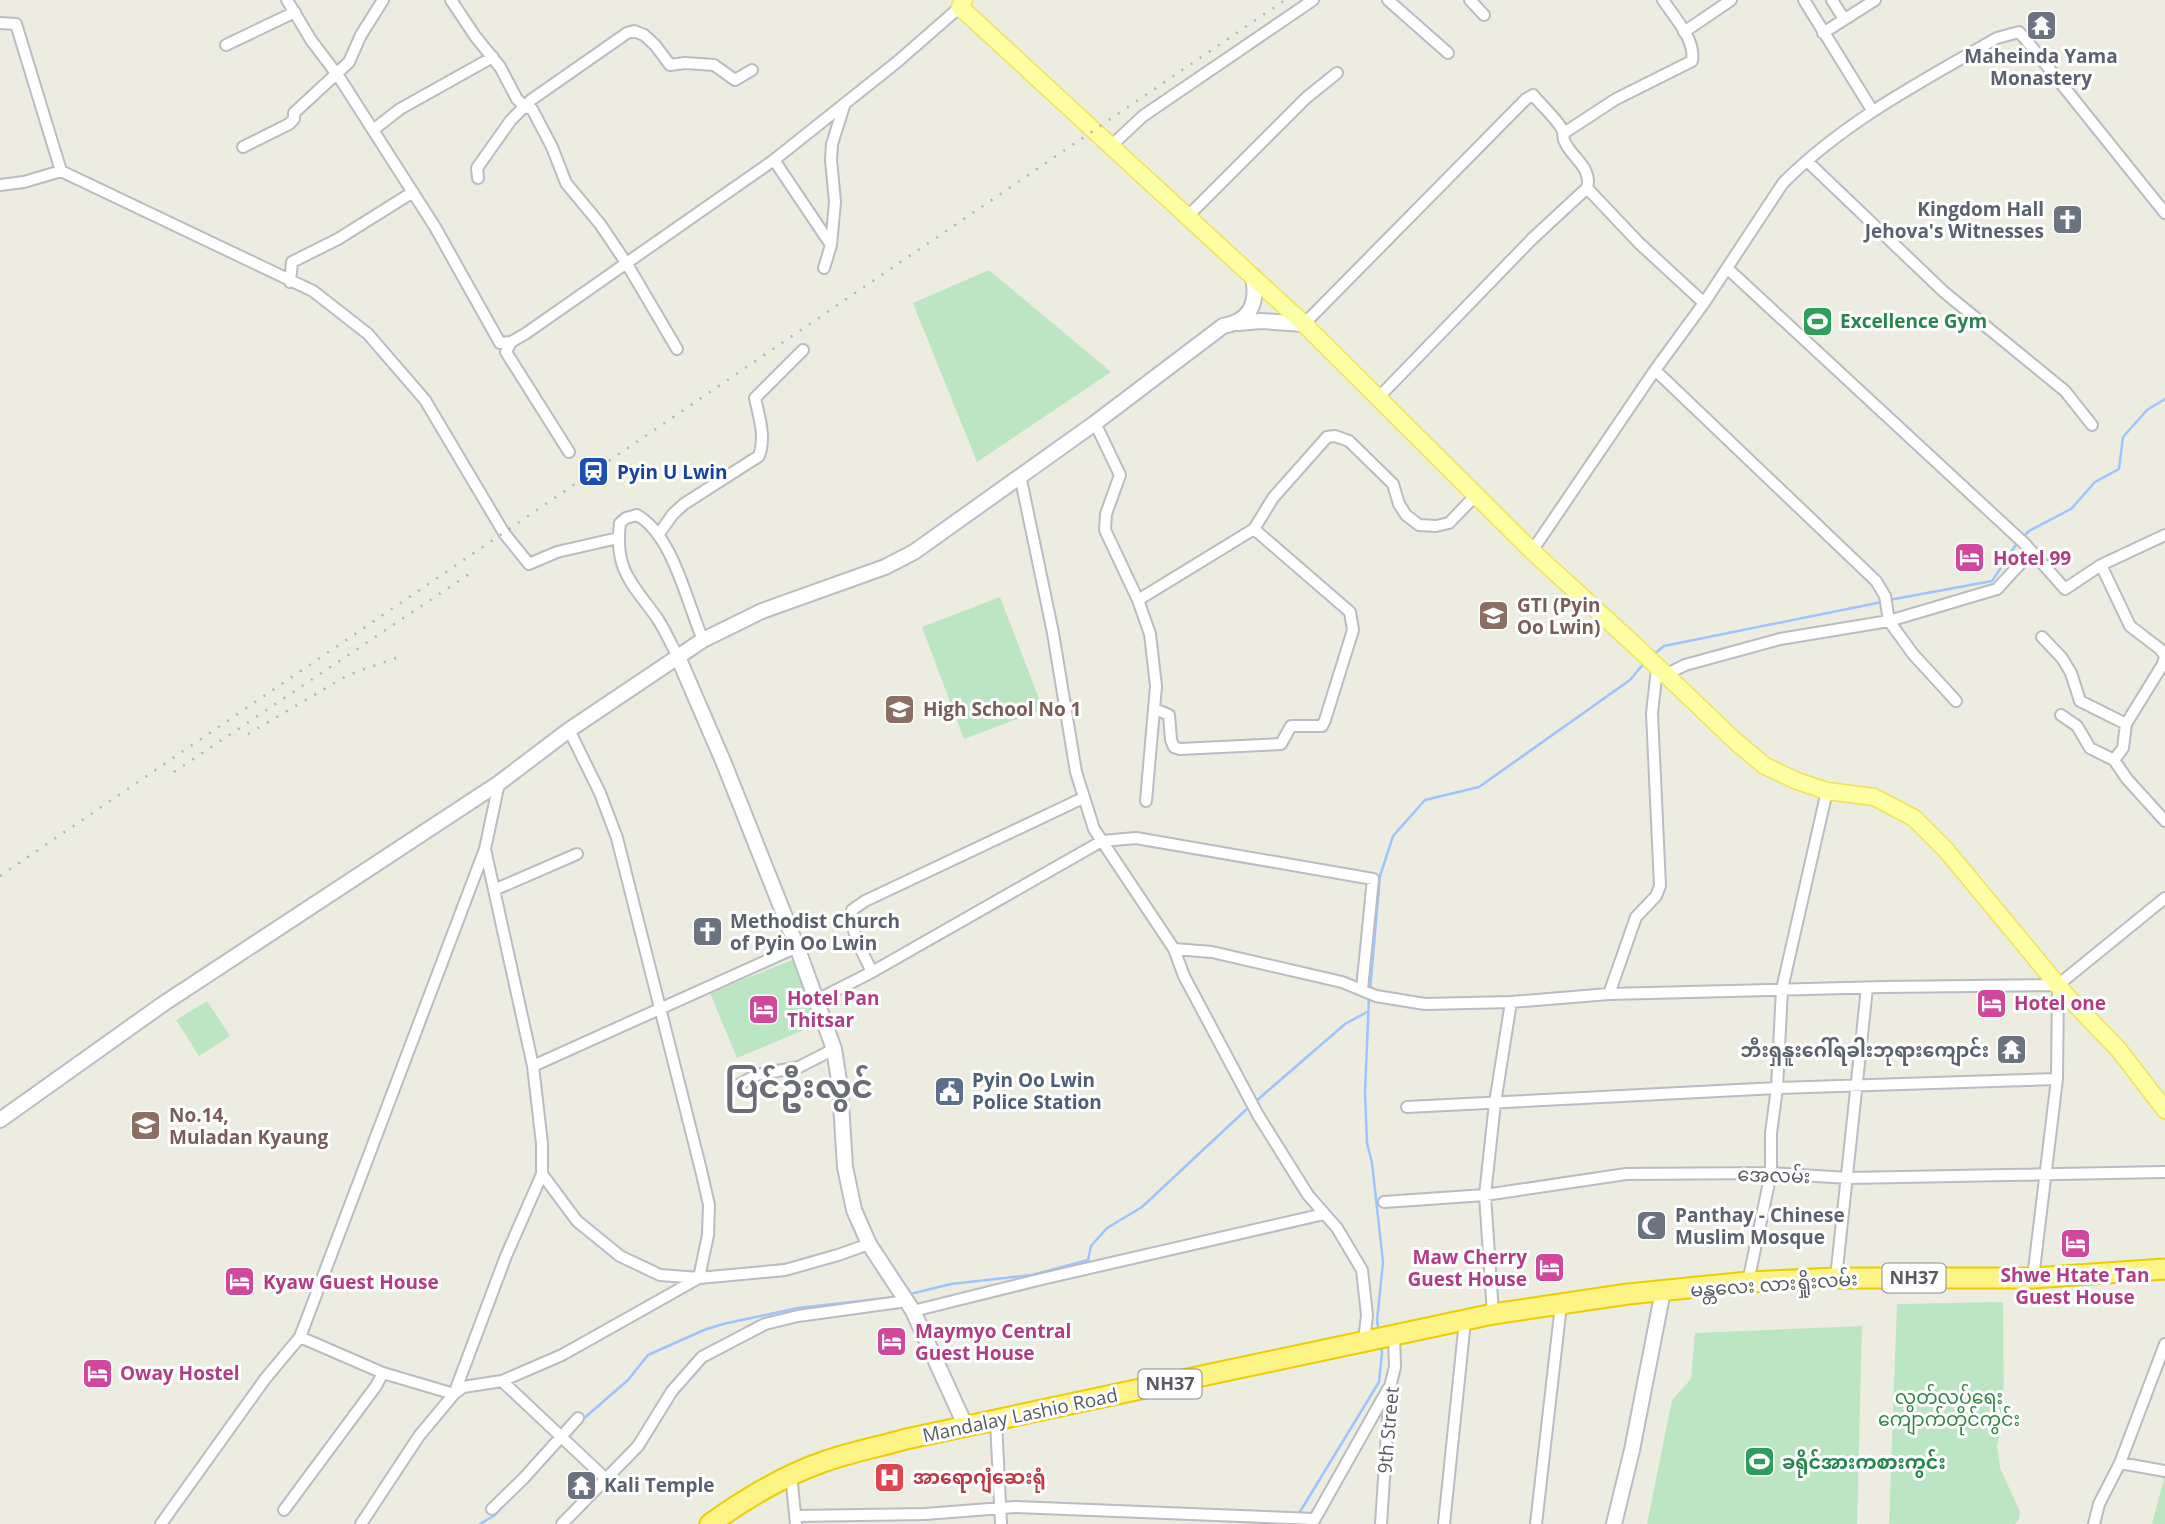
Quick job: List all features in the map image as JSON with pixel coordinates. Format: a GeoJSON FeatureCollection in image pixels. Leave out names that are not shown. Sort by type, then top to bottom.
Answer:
{"type":"FeatureCollection","features":[{"type":"Feature","properties":{"kind":"highway","name":"မန္တလေး လားရှိုးလမ်း"},"geometry":{"type":"LineString","coordinates":[[1380,1339],[1493,1314],[1628,1294],[1748,1282],[2032,1278],[2165,1269]]}},
{"type":"Feature","properties":{"kind":"highway","name":"Mandalay Lashio Road"},"geometry":{"type":"LineString","coordinates":[[710,1524],[791,1474],[824,1461],[906,1439],[1380,1339]]}},
{"type":"Feature","properties":{"kind":"main road"},"geometry":{"type":"LineString","coordinates":[[959,2],[1304,324],[1532,551],[1734,740],[1765,766],[1797,781],[1827,790],[1874,797],[1914,818],[1946,849],[2058,985],[2119,1050],[2165,1110]]}},
{"type":"Feature","properties":{"kind":"street"},"geometry":{"type":"LineString","coordinates":[[288,0],[311,40],[337,74],[435,227],[500,343],[511,342],[774,160],[940,26],[959,2]]}},
{"type":"Feature","properties":{"kind":"street"},"geometry":{"type":"LineString","coordinates":[[243,147],[294,120],[294,113],[349,62],[361,35],[383,0]]}},
{"type":"Feature","properties":{"kind":"street"},"geometry":{"type":"LineString","coordinates":[[451,0],[493,57],[517,99],[525,107],[532,109],[542,125],[566,183],[600,224],[627,264],[677,349]]}},
{"type":"Feature","properties":{"kind":"street"},"geometry":{"type":"LineString","coordinates":[[1111,146],[1143,116],[1313,0]]}},
{"type":"Feature","properties":{"kind":"street"},"geometry":{"type":"LineString","coordinates":[[1388,0],[1448,53]]}},
{"type":"Feature","properties":{"kind":"street"},"geometry":{"type":"LineString","coordinates":[[1470,0],[1484,15]]}},
{"type":"Feature","properties":{"kind":"street"},"geometry":{"type":"LineString","coordinates":[[1564,133],[1616,99],[1692,61],[1693,53],[1684,32],[1663,0]]}},
{"type":"Feature","properties":{"kind":"street"},"geometry":{"type":"LineString","coordinates":[[1684,32],[1731,0]]}},
{"type":"Feature","properties":{"kind":"street"},"geometry":{"type":"LineString","coordinates":[[1804,0],[1872,110]]}},
{"type":"Feature","properties":{"kind":"street"},"geometry":{"type":"LineString","coordinates":[[1832,0],[1844,19]]}},
{"type":"Feature","properties":{"kind":"street"},"geometry":{"type":"LineString","coordinates":[[1823,33],[1875,0]]}},
{"type":"Feature","properties":{"kind":"street"},"geometry":{"type":"LineString","coordinates":[[226,45],[295,12]]}},
{"type":"Feature","properties":{"kind":"street"},"geometry":{"type":"LineString","coordinates":[[0,23],[16,24],[61,171]]}},
{"type":"Feature","properties":{"kind":"street"},"geometry":{"type":"LineString","coordinates":[[478,178],[477,168],[511,120],[614,41],[634,31],[644,35],[655,45],[670,65],[714,65],[735,80],[752,70]]}},
{"type":"Feature","properties":{"kind":"street"},"geometry":{"type":"LineString","coordinates":[[1532,551],[1704,303],[1783,183],[1807,160],[1872,110],[1997,38],[2019,32],[2165,213]]}},
{"type":"Feature","properties":{"kind":"street"},"geometry":{"type":"LineString","coordinates":[[373,130],[400,109],[493,57]]}},
{"type":"Feature","properties":{"kind":"street"},"geometry":{"type":"LineString","coordinates":[[1187,217],[1306,98],[1337,73]]}},
{"type":"Feature","properties":{"kind":"street"},"geometry":{"type":"LineString","coordinates":[[0,1120],[163,1004],[499,783],[569,730],[703,640],[762,611],[886,567],[914,552],[1095,423],[1223,326],[1261,321],[1304,324],[1526,99],[1533,96],[1564,133],[1564,140],[1587,174],[1587,188],[1532,239],[1379,397]]}},
{"type":"Feature","properties":{"kind":"street"},"geometry":{"type":"LineString","coordinates":[[824,268],[831,245],[835,202],[832,144],[844,106]]}},
{"type":"Feature","properties":{"kind":"street"},"geometry":{"type":"LineString","coordinates":[[774,160],[831,245]]}},
{"type":"Feature","properties":{"kind":"street"},"geometry":{"type":"LineString","coordinates":[[1807,160],[1944,292],[2065,391],[2092,425]]}},
{"type":"Feature","properties":{"kind":"street"},"geometry":{"type":"LineString","coordinates":[[0,185],[24,182],[61,171],[313,291],[368,334],[425,400],[504,533],[529,564],[558,552],[618,538]]}},
{"type":"Feature","properties":{"kind":"street"},"geometry":{"type":"LineString","coordinates":[[1587,188],[1639,243],[1704,303]]}},
{"type":"Feature","properties":{"kind":"street"},"geometry":{"type":"LineString","coordinates":[[290,282],[292,262],[338,239],[413,192]]}},
{"type":"Feature","properties":{"kind":"street"},"geometry":{"type":"LineString","coordinates":[[1727,268],[2015,535],[2065,589],[2101,565],[2165,536]]}},
{"type":"Feature","properties":{"kind":"street"},"geometry":{"type":"LineString","coordinates":[[1238,323],[1249,312],[1256,292],[1253,276]]}},
{"type":"Feature","properties":{"kind":"street"},"geometry":{"type":"LineString","coordinates":[[511,342],[506,352],[569,452]]}},
{"type":"Feature","properties":{"kind":"street"},"geometry":{"type":"LineString","coordinates":[[658,535],[684,504],[760,456],[762,434],[755,398],[803,350]]}},
{"type":"Feature","properties":{"kind":"street"},"geometry":{"type":"LineString","coordinates":[[1655,370],[1876,581],[1885,596],[1888,615],[1913,654],[1955,701]]}},
{"type":"Feature","properties":{"kind":"street"},"geometry":{"type":"LineString","coordinates":[[1095,423],[1120,475],[1106,514],[1105,530],[1138,600],[1150,634],[1156,686],[1146,801]]}},
{"type":"Feature","properties":{"kind":"street"},"geometry":{"type":"LineString","coordinates":[[1138,600],[1254,529],[1273,498],[1327,437],[1335,436],[1349,441],[1393,484],[1399,504],[1406,515],[1419,525],[1436,526],[1449,523],[1476,495]]}},
{"type":"Feature","properties":{"kind":"street","name":"9th Street"},"geometry":{"type":"LineString","coordinates":[[1020,475],[1053,633],[1076,772],[1094,830],[1174,949],[1184,976],[1252,1104],[1308,1195],[1337,1228],[1362,1270],[1367,1315],[1395,1367],[1390,1387],[1381,1524]]}},
{"type":"Feature","properties":{"kind":"street"},"geometry":{"type":"LineString","coordinates":[[703,640],[680,578],[658,535],[649,522],[637,515],[626,518],[620,523],[618,538],[624,570],[637,594],[657,618],[678,657],[723,761],[797,947],[834,1049],[849,1195],[869,1244],[906,1300],[966,1427]]}},
{"type":"Feature","properties":{"kind":"street"},"geometry":{"type":"LineString","coordinates":[[1154,709],[1169,715],[1171,740],[1174,747],[1180,750],[1282,744],[1291,726],[1322,726],[1353,630],[1350,612],[1254,529]]}},
{"type":"Feature","properties":{"kind":"street"},"geometry":{"type":"LineString","coordinates":[[1609,994],[1636,917],[1656,896],[1660,886],[1660,839],[1652,713],[1655,665],[1685,665],[1780,639],[1997,589],[2029,549]]}},
{"type":"Feature","properties":{"kind":"street"},"geometry":{"type":"LineString","coordinates":[[2101,565],[2130,626],[2165,656],[2126,724],[2123,748],[2114,760]]}},
{"type":"Feature","properties":{"kind":"street"},"geometry":{"type":"LineString","coordinates":[[2042,637],[2062,658],[2071,673],[2080,701],[2126,724]]}},
{"type":"Feature","properties":{"kind":"street"},"geometry":{"type":"LineString","coordinates":[[2061,715],[2077,726],[2090,747],[2114,760],[2127,779],[2165,821]]}},
{"type":"Feature","properties":{"kind":"street"},"geometry":{"type":"LineString","coordinates":[[361,1524],[419,1436],[463,1387],[502,1381],[562,1354],[699,1278],[708,1235],[709,1205],[662,1007],[642,943],[617,838],[600,793],[569,730]]}},
{"type":"Feature","properties":{"kind":"street"},"geometry":{"type":"LineString","coordinates":[[161,1524],[265,1379],[300,1337],[485,849],[499,783]]}},
{"type":"Feature","properties":{"kind":"street"},"geometry":{"type":"LineString","coordinates":[[1748,1282],[1771,1173],[1771,1133],[1777,1088],[1782,989],[1827,790]]}},
{"type":"Feature","properties":{"kind":"street"},"geometry":{"type":"LineString","coordinates":[[872,972],[854,932],[852,910],[865,901],[1083,798]]}},
{"type":"Feature","properties":{"kind":"street"},"geometry":{"type":"LineString","coordinates":[[817,1000],[872,972],[1101,841],[1122,838],[1136,838],[1373,879],[1363,989]]}},
{"type":"Feature","properties":{"kind":"street"},"geometry":{"type":"LineString","coordinates":[[454,1394],[506,1256],[542,1174],[542,1144],[533,1066],[485,849]]}},
{"type":"Feature","properties":{"kind":"street"},"geometry":{"type":"LineString","coordinates":[[494,890],[577,854]]}},
{"type":"Feature","properties":{"kind":"street"},"geometry":{"type":"LineString","coordinates":[[1174,949],[1212,953],[1342,982],[1376,996],[1425,1004],[1511,1002],[1609,994],[2058,985],[2165,898]]}},
{"type":"Feature","properties":{"kind":"street"},"geometry":{"type":"LineString","coordinates":[[533,1066],[797,947]]}},
{"type":"Feature","properties":{"kind":"street"},"geometry":{"type":"LineString","coordinates":[[2032,1278],[2057,1079],[2058,985]]}},
{"type":"Feature","properties":{"kind":"street"},"geometry":{"type":"LineString","coordinates":[[1836,1279],[1867,988]]}},
{"type":"Feature","properties":{"kind":"street"},"geometry":{"type":"LineString","coordinates":[[1493,1314],[1485,1195],[1495,1103],[1511,1002]]}},
{"type":"Feature","properties":{"kind":"street"},"geometry":{"type":"LineString","coordinates":[[738,1084],[756,1075],[799,1067],[834,1049]]}},
{"type":"Feature","properties":{"kind":"street"},"geometry":{"type":"LineString","coordinates":[[1407,1107],[1777,1088],[2057,1079]]}},
{"type":"Feature","properties":{"kind":"street","name":"အေလမ်း"},"geometry":{"type":"LineString","coordinates":[[1384,1202],[1485,1195],[1626,1174],[1771,1173],[1848,1178],[2165,1172]]}},
{"type":"Feature","properties":{"kind":"street"},"geometry":{"type":"LineString","coordinates":[[542,1174],[577,1220],[620,1256],[660,1275],[699,1278],[785,1270],[869,1244]]}},
{"type":"Feature","properties":{"kind":"street"},"geometry":{"type":"LineString","coordinates":[[562,1524],[638,1446],[673,1391],[702,1357],[765,1324],[1042,1279],[1324,1214]]}},
{"type":"Feature","properties":{"kind":"street"},"geometry":{"type":"LineString","coordinates":[[1614,1524],[1632,1450],[1663,1292]]}},
{"type":"Feature","properties":{"kind":"street"},"geometry":{"type":"LineString","coordinates":[[1536,1524],[1561,1305]]}},
{"type":"Feature","properties":{"kind":"street"},"geometry":{"type":"LineString","coordinates":[[1444,1524],[1465,1321]]}},
{"type":"Feature","properties":{"kind":"street"},"geometry":{"type":"LineString","coordinates":[[300,1337],[383,1373],[454,1394]]}},
{"type":"Feature","properties":{"kind":"street"},"geometry":{"type":"LineString","coordinates":[[2094,1524],[2099,1504],[2120,1463],[2165,1344]]}},
{"type":"Feature","properties":{"kind":"street"},"geometry":{"type":"LineString","coordinates":[[284,1510],[383,1373]]}},
{"type":"Feature","properties":{"kind":"street"},"geometry":{"type":"LineString","coordinates":[[502,1381],[607,1479]]}},
{"type":"Feature","properties":{"kind":"street"},"geometry":{"type":"LineString","coordinates":[[791,1474],[796,1520],[1014,1507],[1310,1521],[1390,1387]]}},
{"type":"Feature","properties":{"kind":"street"},"geometry":{"type":"LineString","coordinates":[[492,1509],[578,1418]]}},
{"type":"Feature","properties":{"kind":"street"},"geometry":{"type":"LineString","coordinates":[[996,1421],[1001,1524]]}},
{"type":"Feature","properties":{"kind":"street"},"geometry":{"type":"LineString","coordinates":[[2120,1463],[2165,1471]]}},
{"type":"Feature","properties":{"kind":"green space"},"geometry":{"type":"Polygon","coordinates":[[[989,270],[1111,372],[977,462],[913,303],[989,270]]]}},
{"type":"Feature","properties":{"kind":"green space"},"geometry":{"type":"Polygon","coordinates":[[[1000,597],[1043,709],[964,739],[922,627],[1000,597]]]}},
{"type":"Feature","properties":{"kind":"green space","name":"Hotel Pan Thitsar"},"geometry":{"type":"Polygon","coordinates":[[[792,960],[818,1024],[737,1058],[710,993],[792,960]]]}},
{"type":"Feature","properties":{"kind":"green space"},"geometry":{"type":"Polygon","coordinates":[[[207,1001],[230,1036],[199,1056],[176,1020],[207,1001]]]}},
{"type":"Feature","properties":{"kind":"green space","name":"လွတ်လပ်ရေး ကျောက်တိုင်ကွင်း"},"geometry":{"type":"Polygon","coordinates":[[[2003,1302],[2004,1416],[1997,1446],[2000,1468],[2020,1512],[2019,1519],[2015,1524],[1889,1524],[1897,1304],[2003,1302]]]}},
{"type":"Feature","properties":{"kind":"green space","name":"ခရိုင်အားကစားကွင်း"},"geometry":{"type":"Polygon","coordinates":[[[1862,1326],[1857,1524],[1647,1524],[1672,1400],[1691,1379],[1695,1333],[1862,1326]]]}},
{"type":"Feature","properties":{"kind":"green space"},"geometry":{"type":"Polygon","coordinates":[[[2165,1475],[2165,1524],[2152,1524],[2165,1475]]]}},
{"type":"Feature","properties":{"kind":"waterway"},"geometry":{"type":"LineString","coordinates":[[2022,538],[2029,531],[2071,509],[2095,482],[2119,469],[2123,437],[2147,410],[2165,399]]}},
{"type":"Feature","properties":{"kind":"waterway"},"geometry":{"type":"LineString","coordinates":[[1889,600],[1992,581],[2017,543]]}},
{"type":"Feature","properties":{"kind":"waterway"},"geometry":{"type":"LineString","coordinates":[[1652,656],[1664,646],[1882,602]]}},
{"type":"Feature","properties":{"kind":"waterway"},"geometry":{"type":"LineString","coordinates":[[1370,991],[1380,876],[1393,836],[1425,800],[1479,787],[1630,680],[1645,662]]}},
{"type":"Feature","properties":{"kind":"waterway"},"geometry":{"type":"LineString","coordinates":[[1369,997],[1365,1092],[1367,1143],[1372,1163],[1383,1262],[1377,1321],[1379,1332]]}},
{"type":"Feature","properties":{"kind":"waterway"},"geometry":{"type":"LineString","coordinates":[[1255,1102],[1345,1024],[1367,1012]]}},
{"type":"Feature","properties":{"kind":"waterway"},"geometry":{"type":"LineString","coordinates":[[910,1294],[951,1284],[1032,1275],[1088,1260],[1091,1246],[1107,1228],[1142,1207],[1250,1106]]}},
{"type":"Feature","properties":{"kind":"waterway"},"geometry":{"type":"LineString","coordinates":[[582,1420],[628,1380],[648,1355],[704,1330],[798,1308],[896,1297]]}},
{"type":"Feature","properties":{"kind":"waterway"},"geometry":{"type":"LineString","coordinates":[[1298,1515],[1379,1382],[1381,1345]]}},
{"type":"Feature","properties":{"kind":"waterway"},"geometry":{"type":"LineString","coordinates":[[480,1524],[495,1515],[509,1499]]}},
{"type":"Feature","properties":{"kind":"railway"},"geometry":{"type":"LineString","coordinates":[[0,876],[1285,0]]}},
{"type":"Feature","properties":{"kind":"railway"},"geometry":{"type":"LineString","coordinates":[[174,772],[475,570]]}},
{"type":"Feature","properties":{"kind":"railway"},"geometry":{"type":"LineString","coordinates":[[248,734],[343,678],[396,658]]}},
{"type":"Feature","properties":{"kind":"place","name":"Maheinda Yama Monastery"},"geometry":{"type":"Point","coordinates":[2041,25]}},
{"type":"Feature","properties":{"kind":"place","name":"Kingdom Hall Jehova's Witnesses"},"geometry":{"type":"Point","coordinates":[2067,220]}},
{"type":"Feature","properties":{"kind":"place","name":"Excellence Gym"},"geometry":{"type":"Point","coordinates":[1817,321]}},
{"type":"Feature","properties":{"kind":"place","name":"Pyin U Lwin"},"geometry":{"type":"Point","coordinates":[594,472]}},
{"type":"Feature","properties":{"kind":"place","name":"Hotel 99"},"geometry":{"type":"Point","coordinates":[1970,558]}},
{"type":"Feature","properties":{"kind":"place","name":"GTI (Pyin Oo Lwin)"},"geometry":{"type":"Point","coordinates":[1494,616]}},
{"type":"Feature","properties":{"kind":"place","name":"High School No 1"},"geometry":{"type":"Point","coordinates":[900,709]}},
{"type":"Feature","properties":{"kind":"place","name":"Methodist Church of Pyin Oo Lwin"},"geometry":{"type":"Point","coordinates":[707,932]}},
{"type":"Feature","properties":{"kind":"place","name":"Hotel one"},"geometry":{"type":"Point","coordinates":[1991,1003]}},
{"type":"Feature","properties":{"kind":"place","name":"Hotel Pan Thitsar"},"geometry":{"type":"Point","coordinates":[764,1009]}},
{"type":"Feature","properties":{"kind":"place","name":"ဘီးရှနူးဂေါ်ရခါးဘုရားကျောင်း"},"geometry":{"type":"Point","coordinates":[2012,1050]}},
{"type":"Feature","properties":{"kind":"place","name":"Pyin Oo Lwin Police Station"},"geometry":{"type":"Point","coordinates":[949,1091]}},
{"type":"Feature","properties":{"kind":"place","name":"No.14, Muladan Kyaung"},"geometry":{"type":"Point","coordinates":[146,1126]}},
{"type":"Feature","properties":{"kind":"place","name":"Panthay - Chinese Muslim Mosque"},"geometry":{"type":"Point","coordinates":[1652,1226]}},
{"type":"Feature","properties":{"kind":"place","name":"Shwe Htate Tan Guest House"},"geometry":{"type":"Point","coordinates":[2075,1244]}},
{"type":"Feature","properties":{"kind":"place","name":"Maw Cherry Guest House"},"geometry":{"type":"Point","coordinates":[1550,1268]}},
{"type":"Feature","properties":{"kind":"place","name":"Kyaw Guest House"},"geometry":{"type":"Point","coordinates":[240,1282]}},
{"type":"Feature","properties":{"kind":"place","name":"Maymyo Central Guest House"},"geometry":{"type":"Point","coordinates":[892,1342]}},
{"type":"Feature","properties":{"kind":"place","name":"Oway Hostel"},"geometry":{"type":"Point","coordinates":[97,1373]}},
{"type":"Feature","properties":{"kind":"place","name":"ခရိုင်အားကစားကွင်း"},"geometry":{"type":"Point","coordinates":[1759,1462]}},
{"type":"Feature","properties":{"kind":"place","name":"အာရောဂျံဆေးရုံ"},"geometry":{"type":"Point","coordinates":[890,1477]}},
{"type":"Feature","properties":{"kind":"place","name":"Kali Temple"},"geometry":{"type":"Point","coordinates":[581,1485]}},
{"type":"Feature","properties":{"kind":"district","name":"ပြင်ဦးလွင်"},"geometry":{"type":"Point","coordinates":[799,1086]}}]}
